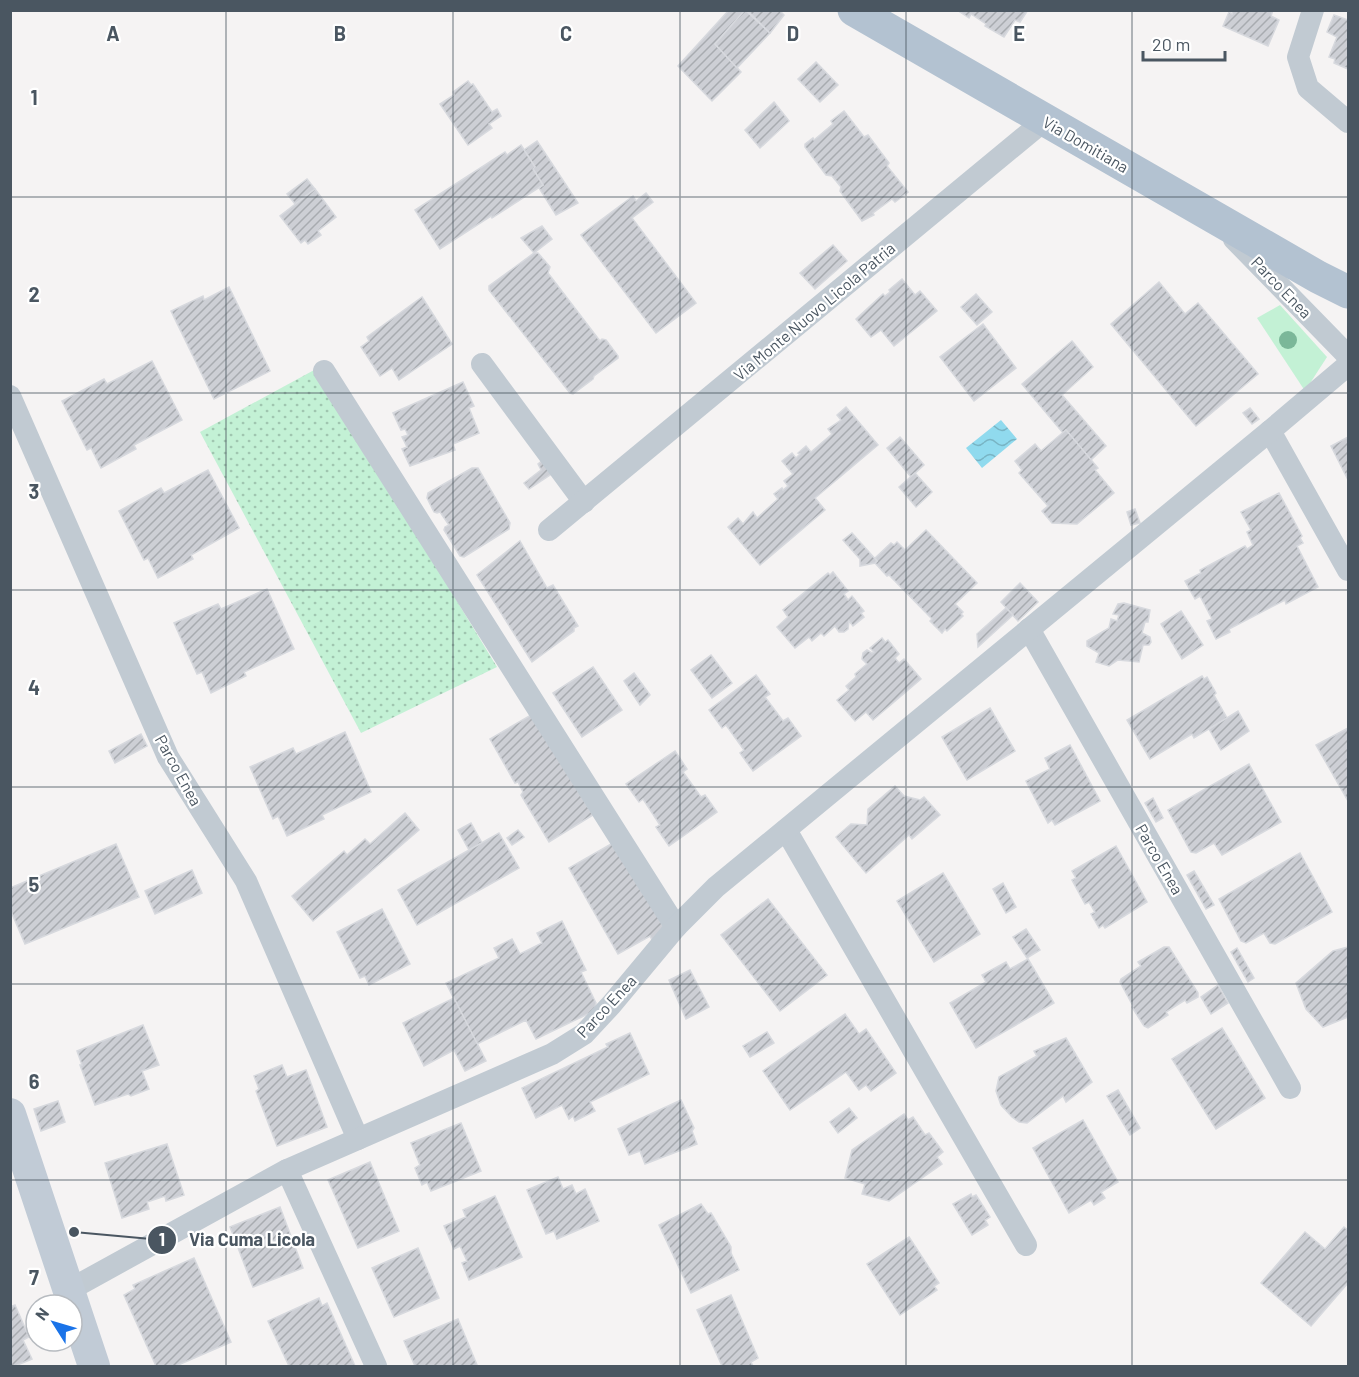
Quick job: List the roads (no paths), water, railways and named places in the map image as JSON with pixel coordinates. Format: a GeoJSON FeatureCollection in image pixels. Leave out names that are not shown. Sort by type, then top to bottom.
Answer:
{"type":"FeatureCollection","features":[{"type":"Feature","properties":{"kind":"main road","name":"Via Domitiana"},"geometry":{"type":"LineString","coordinates":[[873,15],[1045,120],[1318,278],[1348,292]]}},
{"type":"Feature","properties":{"kind":"street"},"geometry":{"type":"LineString","coordinates":[[1313,10],[1298,57],[1308,88],[1348,122]]}},
{"type":"Feature","properties":{"kind":"street","name":"Via Monte Nuovo Licola Patria"},"geometry":{"type":"LineString","coordinates":[[549,530],[1045,120]]}},
{"type":"Feature","properties":{"kind":"street","name":"Parco Enea"},"geometry":{"type":"LineString","coordinates":[[1215,218],[1348,356]]}},
{"type":"Feature","properties":{"kind":"street"},"geometry":{"type":"LineString","coordinates":[[482,364],[584,502]]}},
{"type":"Feature","properties":{"kind":"street","name":"Parco Enea"},"geometry":{"type":"LineString","coordinates":[[69,1290],[287,1170],[552,1054],[584,1034],[676,927],[716,887],[1270,432],[1348,364]]}},
{"type":"Feature","properties":{"kind":"street"},"geometry":{"type":"LineString","coordinates":[[324,371],[676,927]]}},
{"type":"Feature","properties":{"kind":"street","name":"Parco Enea"},"geometry":{"type":"LineString","coordinates":[[10,396],[168,757],[246,881],[358,1139]]}},
{"type":"Feature","properties":{"kind":"street"},"geometry":{"type":"LineString","coordinates":[[1270,432],[1348,570]]}},
{"type":"Feature","properties":{"kind":"street","name":"Parco Enea"},"geometry":{"type":"LineString","coordinates":[[1029,629],[1290,1088]]}},
{"type":"Feature","properties":{"kind":"street"},"geometry":{"type":"LineString","coordinates":[[786,830],[1026,1245]]}},
{"type":"Feature","properties":{"kind":"street"},"geometry":{"type":"LineString","coordinates":[[10,1114],[94,1366]]}},
{"type":"Feature","properties":{"kind":"street"},"geometry":{"type":"LineString","coordinates":[[287,1170],[376,1366]]}},
{"type":"Feature","properties":{"kind":"water"},"geometry":{"type":"Polygon","coordinates":[[[1001,420],[1017,439],[982,468],[966,448],[1001,420]]]}},
{"type":"Feature","properties":{"kind":"place","name":"Via Cuma Licola"},"geometry":{"type":"Point","coordinates":[74,1232]}}]}
